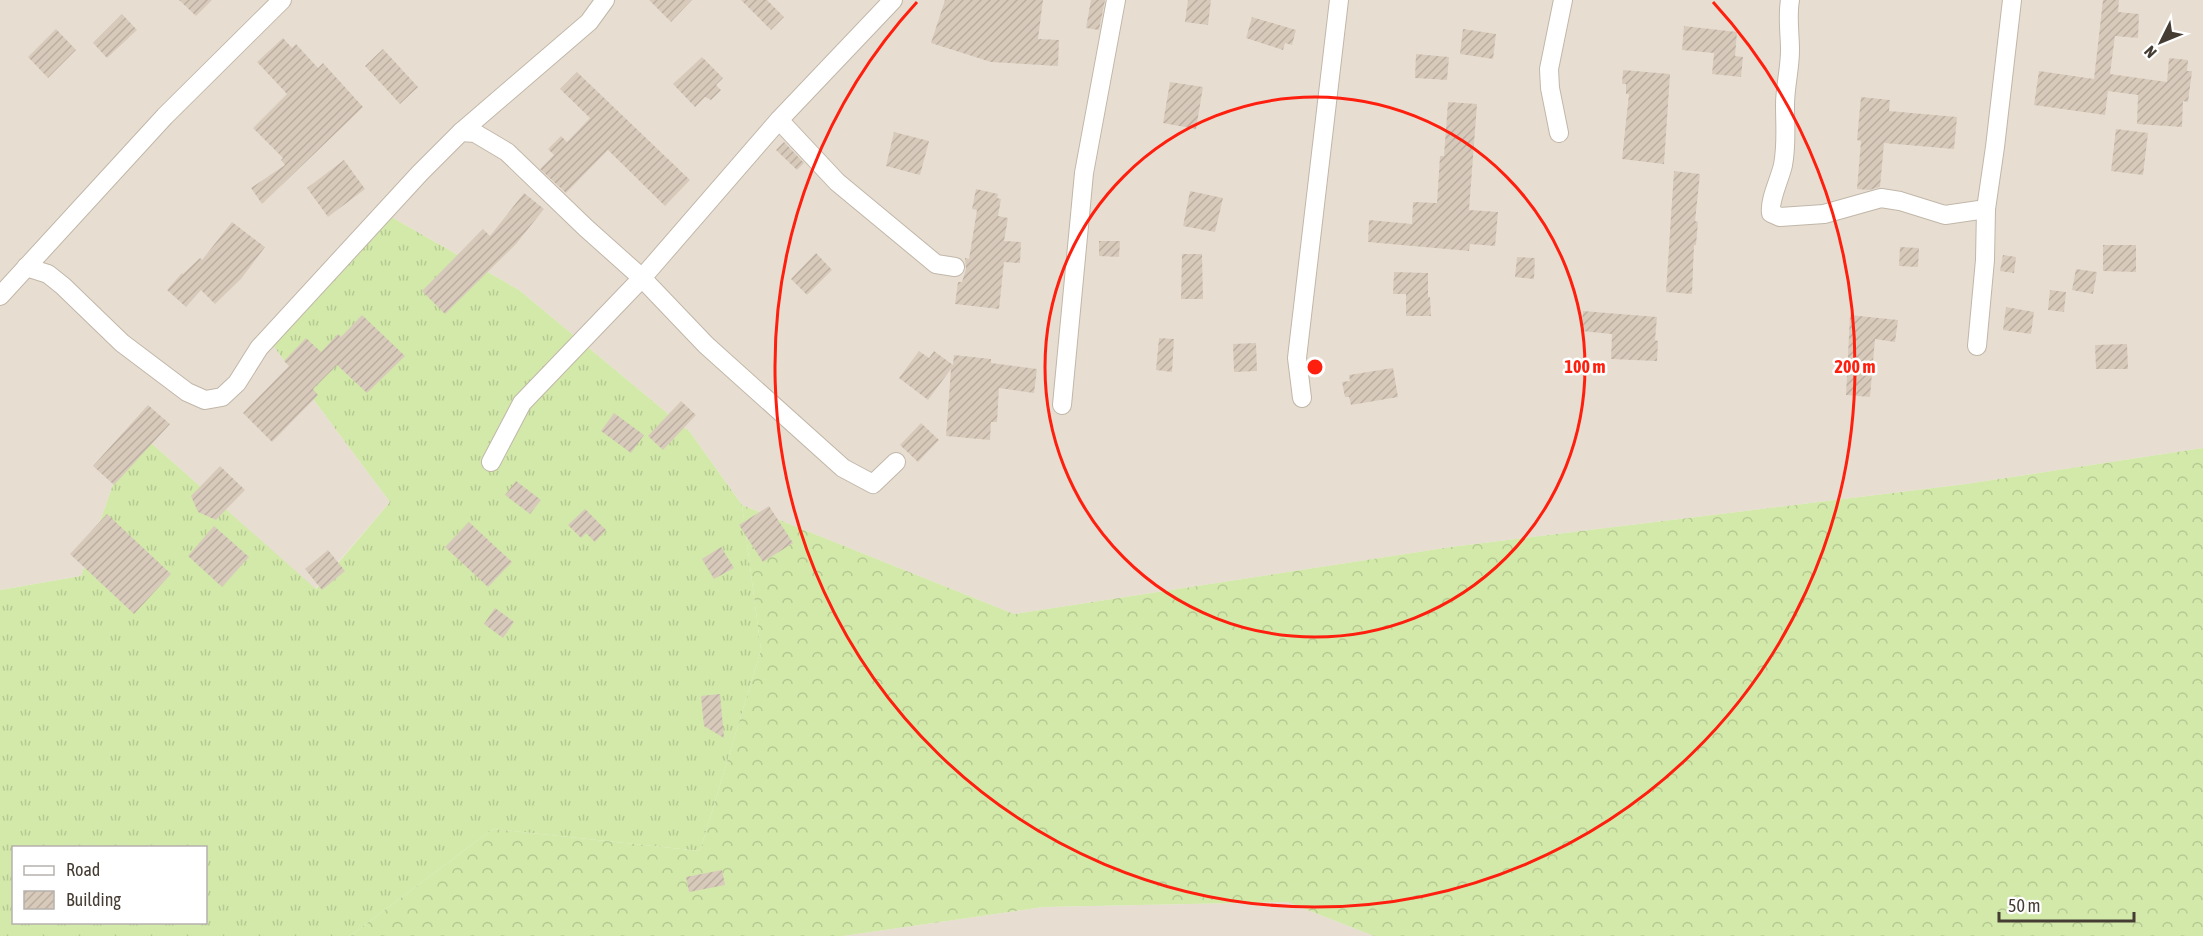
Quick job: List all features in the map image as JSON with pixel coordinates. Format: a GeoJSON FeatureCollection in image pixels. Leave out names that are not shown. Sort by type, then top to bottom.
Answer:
{"type":"FeatureCollection","features":[{"type":"Feature","properties":{"kind":"street"},"geometry":{"type":"LineString","coordinates":[[0,296],[165,116],[282,0]]}},
{"type":"Feature","properties":{"kind":"street"},"geometry":{"type":"LineString","coordinates":[[26,267],[48,274],[122,343],[187,392],[205,400],[222,397],[237,383],[259,348],[412,182],[461,132],[589,22],[605,0]]}},
{"type":"Feature","properties":{"kind":"street"},"geometry":{"type":"LineString","coordinates":[[491,462],[522,402],[642,278],[779,120],[893,0]]}},
{"type":"Feature","properties":{"kind":"street"},"geometry":{"type":"LineString","coordinates":[[1062,405],[1084,173],[1116,0]]}},
{"type":"Feature","properties":{"kind":"street"},"geometry":{"type":"LineString","coordinates":[[1302,398],[1297,358],[1339,0]]}},
{"type":"Feature","properties":{"kind":"street"},"geometry":{"type":"LineString","coordinates":[[1559,133],[1550,88],[1549,69],[1563,0]]}},
{"type":"Feature","properties":{"kind":"street"},"geometry":{"type":"LineString","coordinates":[[1790,0],[1785,154],[1779,181],[1770,205],[1771,213],[1780,217],[1824,214],[1881,198],[1900,201],[1945,215],[1986,209]]}},
{"type":"Feature","properties":{"kind":"street"},"geometry":{"type":"LineString","coordinates":[[1977,346],[1985,260],[1986,209],[2012,0]]}},
{"type":"Feature","properties":{"kind":"street"},"geometry":{"type":"LineString","coordinates":[[779,120],[837,182],[936,264],[955,267]]}},
{"type":"Feature","properties":{"kind":"street"},"geometry":{"type":"LineString","coordinates":[[461,132],[475,133],[507,152],[642,278],[706,345],[843,468],[863,481],[873,484],[896,462]]}},
{"type":"Feature","properties":{"kind":"shaded area"},"geometry":{"type":"Polygon","coordinates":[[[0,0],[2203,0],[2203,448],[1966,484],[1451,547],[1014,614],[742,505],[690,432],[519,290],[379,210],[263,332],[390,502],[315,589],[133,427],[81,576],[0,590],[0,0]]]}},
{"type":"Feature","properties":{"kind":"shaded area"},"geometry":{"type":"Polygon","coordinates":[[[1287,902],[1374,936],[843,936],[1043,907],[1287,902]]]}},
{"type":"Feature","properties":{"kind":"green space"},"geometry":{"type":"Polygon","coordinates":[[[379,210],[519,290],[690,432],[742,505],[761,650],[700,851],[493,829],[350,936],[0,936],[0,590],[81,576],[133,427],[316,589],[390,502],[263,332],[379,210]]]}},
{"type":"Feature","properties":{"kind":"green space"},"geometry":{"type":"Polygon","coordinates":[[[2203,448],[2203,936],[1374,936],[1287,902],[1043,907],[843,936],[350,936],[493,829],[700,851],[761,650],[742,505],[1014,614],[1451,547],[1966,484],[2203,448]]]}},
{"type":"Feature","properties":{"kind":"building"},"geometry":{"type":"Polygon","coordinates":[[[179,0],[212,0],[196,16],[179,0]]]}},
{"type":"Feature","properties":{"kind":"building"},"geometry":{"type":"Polygon","coordinates":[[[649,0],[692,0],[671,22],[649,0]]]}},
{"type":"Feature","properties":{"kind":"building"},"geometry":{"type":"Polygon","coordinates":[[[741,0],[767,0],[784,17],[771,30],[741,0]]]}},
{"type":"Feature","properties":{"kind":"building"},"geometry":{"type":"Polygon","coordinates":[[[945,0],[1043,0],[1038,39],[1059,40],[1058,66],[991,62],[931,43],[945,0]]]}},
{"type":"Feature","properties":{"kind":"building"},"geometry":{"type":"Polygon","coordinates":[[[1091,0],[1105,0],[1099,30],[1086,28],[1091,0]]]}},
{"type":"Feature","properties":{"kind":"building"},"geometry":{"type":"Polygon","coordinates":[[[1188,0],[1211,0],[1208,25],[1185,22],[1188,0]]]}},
{"type":"Feature","properties":{"kind":"building"},"geometry":{"type":"Polygon","coordinates":[[[2103,0],[2119,0],[2118,12],[2139,14],[2138,38],[2115,36],[2110,74],[2167,82],[2169,58],[2188,60],[2187,71],[2192,71],[2188,102],[2183,101],[2182,127],[2137,124],[2138,95],[2108,91],[2105,115],[2034,105],[2039,71],[2094,79],[2103,0]]]}},
{"type":"Feature","properties":{"kind":"building"},"geometry":{"type":"Polygon","coordinates":[[[122,14],[137,30],[107,58],[93,43],[122,14]]]}},
{"type":"Feature","properties":{"kind":"building"},"geometry":{"type":"Polygon","coordinates":[[[1252,17],[1296,30],[1292,45],[1285,43],[1283,50],[1246,38],[1252,17]]]}},
{"type":"Feature","properties":{"kind":"building"},"geometry":{"type":"Polygon","coordinates":[[[1684,26],[1737,32],[1735,56],[1743,57],[1741,77],[1712,74],[1714,53],[1682,50],[1684,26]]]}},
{"type":"Feature","properties":{"kind":"building"},"geometry":{"type":"Polygon","coordinates":[[[56,29],[76,50],[48,78],[28,57],[56,29]]]}},
{"type":"Feature","properties":{"kind":"building"},"geometry":{"type":"Polygon","coordinates":[[[1463,29],[1496,34],[1493,59],[1460,54],[1463,29]]]}},
{"type":"Feature","properties":{"kind":"building"},"geometry":{"type":"Polygon","coordinates":[[[283,38],[292,48],[296,44],[318,68],[323,63],[363,107],[262,204],[251,188],[285,165],[281,160],[283,158],[253,128],[287,94],[257,62],[283,38]]]}},
{"type":"Feature","properties":{"kind":"building"},"geometry":{"type":"Polygon","coordinates":[[[383,49],[418,87],[400,104],[365,66],[383,49]]]}},
{"type":"Feature","properties":{"kind":"building"},"geometry":{"type":"Polygon","coordinates":[[[1416,54],[1449,57],[1447,80],[1415,78],[1416,54]]]}},
{"type":"Feature","properties":{"kind":"building"},"geometry":{"type":"Polygon","coordinates":[[[702,57],[723,78],[716,85],[721,90],[711,100],[705,97],[695,107],[673,84],[702,57]]]}},
{"type":"Feature","properties":{"kind":"building"},"geometry":{"type":"Polygon","coordinates":[[[1623,70],[1670,74],[1664,164],[1622,159],[1629,94],[1626,94],[1626,84],[1622,84],[1623,70]]]}},
{"type":"Feature","properties":{"kind":"building"},"geometry":{"type":"Polygon","coordinates":[[[577,72],[690,180],[665,206],[608,150],[566,193],[540,169],[554,155],[548,149],[561,136],[567,142],[590,118],[560,89],[577,72]]]}},
{"type":"Feature","properties":{"kind":"building"},"geometry":{"type":"Polygon","coordinates":[[[1170,82],[1203,87],[1196,129],[1163,123],[1170,82]]]}},
{"type":"Feature","properties":{"kind":"building"},"geometry":{"type":"Polygon","coordinates":[[[1861,97],[1890,100],[1889,111],[1957,117],[1954,149],[1884,143],[1880,187],[1869,190],[1857,189],[1861,141],[1857,140],[1861,97]]]}},
{"type":"Feature","properties":{"kind":"building"},"geometry":{"type":"Polygon","coordinates":[[[1448,102],[1477,104],[1469,210],[1498,212],[1495,246],[1470,244],[1469,251],[1368,242],[1369,220],[1412,224],[1413,202],[1437,203],[1440,156],[1444,156],[1448,102]]]}},
{"type":"Feature","properties":{"kind":"building"},"geometry":{"type":"Polygon","coordinates":[[[2116,129],[2148,133],[2143,175],[2111,171],[2116,129]]]}},
{"type":"Feature","properties":{"kind":"building"},"geometry":{"type":"Polygon","coordinates":[[[894,132],[929,141],[920,175],[886,166],[894,132]]]}},
{"type":"Feature","properties":{"kind":"building"},"geometry":{"type":"Polygon","coordinates":[[[784,142],[804,163],[797,170],[776,150],[784,142]]]}},
{"type":"Feature","properties":{"kind":"building"},"geometry":{"type":"Polygon","coordinates":[[[344,160],[365,189],[328,217],[307,188],[344,160]]]}},
{"type":"Feature","properties":{"kind":"building"},"geometry":{"type":"Polygon","coordinates":[[[1674,171],[1700,174],[1695,221],[1698,222],[1696,245],[1694,245],[1692,294],[1666,292],[1674,171]]]}},
{"type":"Feature","properties":{"kind":"building"},"geometry":{"type":"Polygon","coordinates":[[[976,189],[998,194],[997,198],[1001,199],[998,216],[1008,218],[1004,241],[1021,242],[1020,263],[1004,262],[999,309],[955,304],[958,282],[962,282],[966,269],[965,258],[969,259],[977,210],[972,209],[976,189]]]}},
{"type":"Feature","properties":{"kind":"building"},"geometry":{"type":"Polygon","coordinates":[[[1190,191],[1223,198],[1215,232],[1183,226],[1190,191]]]}},
{"type":"Feature","properties":{"kind":"building"},"geometry":{"type":"Polygon","coordinates":[[[524,193],[544,209],[516,244],[445,314],[422,291],[483,229],[490,236],[524,193]]]}},
{"type":"Feature","properties":{"kind":"building"},"geometry":{"type":"Polygon","coordinates":[[[232,222],[265,247],[241,279],[215,304],[201,290],[186,307],[167,290],[182,273],[200,258],[202,260],[232,222]]]}},
{"type":"Feature","properties":{"kind":"building"},"geometry":{"type":"Polygon","coordinates":[[[1099,241],[1120,241],[1119,257],[1099,256],[1099,241]]]}},
{"type":"Feature","properties":{"kind":"building"},"geometry":{"type":"Polygon","coordinates":[[[2103,245],[2136,245],[2136,272],[2103,271],[2103,245]]]}},
{"type":"Feature","properties":{"kind":"building"},"geometry":{"type":"Polygon","coordinates":[[[1900,247],[1919,248],[1918,267],[1899,266],[1900,247]]]}},
{"type":"Feature","properties":{"kind":"building"},"geometry":{"type":"Polygon","coordinates":[[[816,253],[832,270],[807,295],[791,279],[816,253]]]}},
{"type":"Feature","properties":{"kind":"building"},"geometry":{"type":"Polygon","coordinates":[[[1182,254],[1202,254],[1203,299],[1181,299],[1182,254]]]}},
{"type":"Feature","properties":{"kind":"building"},"geometry":{"type":"Polygon","coordinates":[[[2003,255],[2016,257],[2014,273],[2000,271],[2003,255]]]}},
{"type":"Feature","properties":{"kind":"building"},"geometry":{"type":"Polygon","coordinates":[[[1517,257],[1535,258],[1534,279],[1515,277],[1517,257]]]}},
{"type":"Feature","properties":{"kind":"building"},"geometry":{"type":"Polygon","coordinates":[[[2076,269],[2097,272],[2093,294],[2072,290],[2076,269]]]}},
{"type":"Feature","properties":{"kind":"building"},"geometry":{"type":"Polygon","coordinates":[[[1394,272],[1428,273],[1431,316],[1406,316],[1406,294],[1393,294],[1394,272]]]}},
{"type":"Feature","properties":{"kind":"building"},"geometry":{"type":"Polygon","coordinates":[[[2050,290],[2066,292],[2064,312],[2048,310],[2050,290]]]}},
{"type":"Feature","properties":{"kind":"building"},"geometry":{"type":"Polygon","coordinates":[[[2006,307],[2034,312],[2031,334],[2003,330],[2006,307]]]}},
{"type":"Feature","properties":{"kind":"building"},"geometry":{"type":"Polygon","coordinates":[[[1583,311],[1657,317],[1655,340],[1658,341],[1657,361],[1611,359],[1612,334],[1581,331],[1583,311]]]}},
{"type":"Feature","properties":{"kind":"building"},"geometry":{"type":"Polygon","coordinates":[[[362,315],[405,356],[367,393],[337,365],[313,389],[318,395],[272,442],[243,413],[289,366],[284,361],[306,338],[321,352],[338,334],[341,337],[362,315]]]}},
{"type":"Feature","properties":{"kind":"building"},"geometry":{"type":"Polygon","coordinates":[[[1850,315],[1898,320],[1895,342],[1875,339],[1870,397],[1846,395],[1850,315]]]}},
{"type":"Feature","properties":{"kind":"building"},"geometry":{"type":"Polygon","coordinates":[[[1159,338],[1174,339],[1172,372],[1156,370],[1159,338]]]}},
{"type":"Feature","properties":{"kind":"building"},"geometry":{"type":"Polygon","coordinates":[[[1256,343],[1257,371],[1234,372],[1233,344],[1256,343]]]}},
{"type":"Feature","properties":{"kind":"building"},"geometry":{"type":"Polygon","coordinates":[[[2127,344],[2128,369],[2096,369],[2095,345],[2127,344]]]}},
{"type":"Feature","properties":{"kind":"building"},"geometry":{"type":"Polygon","coordinates":[[[919,351],[929,358],[934,351],[953,365],[954,355],[991,359],[991,363],[1037,369],[1034,393],[999,388],[997,422],[991,422],[990,440],[946,436],[951,369],[928,400],[899,378],[919,351]]]}},
{"type":"Feature","properties":{"kind":"building"},"geometry":{"type":"Polygon","coordinates":[[[1393,368],[1398,397],[1351,405],[1349,397],[1345,397],[1342,382],[1350,381],[1349,375],[1393,368]]]}},
{"type":"Feature","properties":{"kind":"building"},"geometry":{"type":"Polygon","coordinates":[[[681,401],[696,415],[663,450],[648,436],[681,401]]]}},
{"type":"Feature","properties":{"kind":"building"},"geometry":{"type":"Polygon","coordinates":[[[148,405],[170,424],[114,485],[93,466],[148,405]]]}},
{"type":"Feature","properties":{"kind":"building"},"geometry":{"type":"Polygon","coordinates":[[[614,413],[644,435],[631,453],[601,431],[614,413]]]}},
{"type":"Feature","properties":{"kind":"building"},"geometry":{"type":"Polygon","coordinates":[[[921,423],[939,440],[918,462],[900,445],[921,423]]]}},
{"type":"Feature","properties":{"kind":"building"},"geometry":{"type":"Polygon","coordinates":[[[220,466],[245,490],[216,520],[198,512],[191,496],[220,466]]]}},
{"type":"Feature","properties":{"kind":"building"},"geometry":{"type":"Polygon","coordinates":[[[516,481],[541,500],[530,514],[505,495],[516,481]]]}},
{"type":"Feature","properties":{"kind":"building"},"geometry":{"type":"Polygon","coordinates":[[[769,506],[793,543],[763,562],[739,525],[769,506]]]}},
{"type":"Feature","properties":{"kind":"building"},"geometry":{"type":"Polygon","coordinates":[[[585,509],[606,530],[595,542],[586,533],[581,538],[568,525],[585,509]]]}},
{"type":"Feature","properties":{"kind":"building"},"geometry":{"type":"Polygon","coordinates":[[[107,514],[171,574],[134,614],[70,554],[107,514]]]}},
{"type":"Feature","properties":{"kind":"building"},"geometry":{"type":"Polygon","coordinates":[[[469,522],[512,562],[488,587],[445,547],[469,522]]]}},
{"type":"Feature","properties":{"kind":"building"},"geometry":{"type":"Polygon","coordinates":[[[214,526],[249,557],[222,587],[188,556],[214,526]]]}},
{"type":"Feature","properties":{"kind":"building"},"geometry":{"type":"Polygon","coordinates":[[[721,547],[734,568],[714,579],[702,559],[721,547]]]}},
{"type":"Feature","properties":{"kind":"building"},"geometry":{"type":"Polygon","coordinates":[[[328,550],[345,571],[322,590],[305,569],[328,550]]]}},
{"type":"Feature","properties":{"kind":"building"},"geometry":{"type":"Polygon","coordinates":[[[495,608],[514,622],[503,638],[484,624],[495,608]]]}},
{"type":"Feature","properties":{"kind":"building"},"geometry":{"type":"Polygon","coordinates":[[[720,694],[724,738],[704,726],[701,696],[720,694]]]}},
{"type":"Feature","properties":{"kind":"building"},"geometry":{"type":"Polygon","coordinates":[[[722,870],[725,885],[689,892],[686,877],[722,870]]]}}]}
